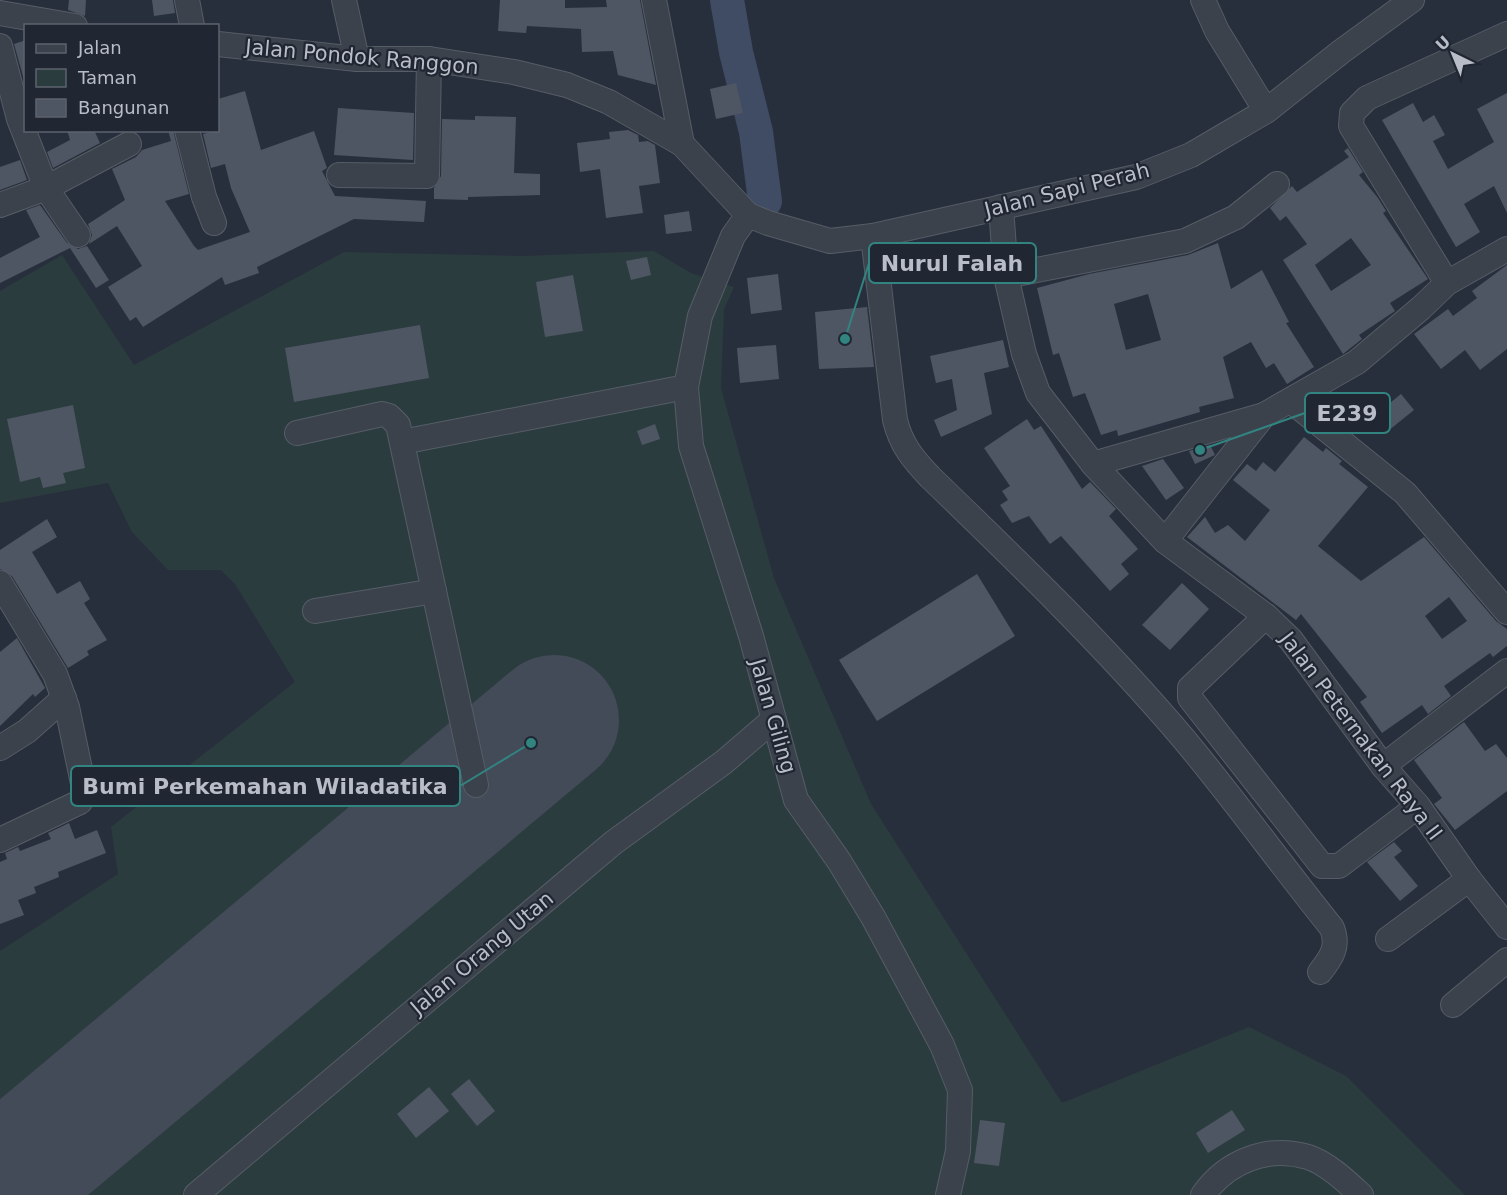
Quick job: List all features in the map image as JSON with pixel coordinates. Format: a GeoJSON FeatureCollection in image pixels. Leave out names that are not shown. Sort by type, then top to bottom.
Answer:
{"type":"FeatureCollection","features":[{"type":"Feature","properties":{"kind":"street"},"geometry":{"type":"LineString","coordinates":[[187,0],[192,24]]}},
{"type":"Feature","properties":{"kind":"street"},"geometry":{"type":"LineString","coordinates":[[344,0],[357,59]]}},
{"type":"Feature","properties":{"kind":"street"},"geometry":{"type":"LineString","coordinates":[[654,0],[682,144]]}},
{"type":"Feature","properties":{"kind":"street"},"geometry":{"type":"LineString","coordinates":[[1203,0],[1217,31],[1266,111]]}},
{"type":"Feature","properties":{"kind":"street","name":"Jalan Sapi Perah"},"geometry":{"type":"LineString","coordinates":[[748,214],[768,224],[830,241],[873,236],[1136,177],[1191,155],[1266,111],[1412,0]]}},
{"type":"Feature","properties":{"kind":"street"},"geometry":{"type":"LineString","coordinates":[[0,13],[63,24]]}},
{"type":"Feature","properties":{"kind":"street"},"geometry":{"type":"LineString","coordinates":[[1447,283],[1351,126],[1352,113],[1367,98],[1507,34]]}},
{"type":"Feature","properties":{"kind":"street","name":"Jalan Pondok Ranggon"},"geometry":{"type":"LineString","coordinates":[[219,44],[357,59],[429,59],[514,72],[567,85],[609,102],[682,144],[748,214]]}},
{"type":"Feature","properties":{"kind":"street"},"geometry":{"type":"LineString","coordinates":[[0,46],[24,132]]}},
{"type":"Feature","properties":{"kind":"street"},"geometry":{"type":"LineString","coordinates":[[339,175],[427,176],[429,59]]}},
{"type":"Feature","properties":{"kind":"street"},"geometry":{"type":"LineString","coordinates":[[24,132],[46,188],[78,235]]}},
{"type":"Feature","properties":{"kind":"street"},"geometry":{"type":"LineString","coordinates":[[188,132],[204,197],[214,223]]}},
{"type":"Feature","properties":{"kind":"street"},"geometry":{"type":"LineString","coordinates":[[0,205],[46,188],[129,144]]}},
{"type":"Feature","properties":{"kind":"street"},"geometry":{"type":"LineString","coordinates":[[1006,276],[1185,241],[1236,217],[1276,184]]}},
{"type":"Feature","properties":{"kind":"street","name":"Jalan Peternakan Raya II"},"geometry":{"type":"LineString","coordinates":[[1000,207],[1006,276],[1024,354],[1038,393],[1093,464],[1165,542],[1266,616],[1291,640],[1383,766],[1418,806],[1468,879],[1507,927]]}},
{"type":"Feature","properties":{"kind":"street","name":"Jalan Giling"},"geometry":{"type":"LineString","coordinates":[[748,214],[733,236],[700,316],[686,387],[692,446],[796,800],[839,861],[873,917],[942,1045],[960,1090],[958,1151],[948,1195]]}},
{"type":"Feature","properties":{"kind":"street"},"geometry":{"type":"LineString","coordinates":[[873,236],[895,420],[900,439],[910,456],[1149,699],[1228,792],[1273,855],[1332,928],[1336,939],[1335,950],[1320,972]]}},
{"type":"Feature","properties":{"kind":"street"},"geometry":{"type":"LineString","coordinates":[[1093,464],[1264,415],[1291,401],[1356,362],[1421,308],[1447,283],[1507,249]]}},
{"type":"Feature","properties":{"kind":"street"},"geometry":{"type":"LineString","coordinates":[[402,442],[686,387]]}},
{"type":"Feature","properties":{"kind":"street"},"geometry":{"type":"LineString","coordinates":[[1291,401],[1406,493],[1507,612]]}},
{"type":"Feature","properties":{"kind":"street"},"geometry":{"type":"LineString","coordinates":[[297,433],[382,414],[394,419],[402,442],[476,785]]}},
{"type":"Feature","properties":{"kind":"street"},"geometry":{"type":"LineString","coordinates":[[1165,542],[1264,415]]}},
{"type":"Feature","properties":{"kind":"street"},"geometry":{"type":"LineString","coordinates":[[0,582],[55,674],[64,698],[84,789],[83,798],[0,840]]}},
{"type":"Feature","properties":{"kind":"street"},"geometry":{"type":"LineString","coordinates":[[315,611],[434,591]]}},
{"type":"Feature","properties":{"kind":"street"},"geometry":{"type":"LineString","coordinates":[[1266,616],[1190,688],[1190,698],[1322,866],[1339,867],[1418,806]]}},
{"type":"Feature","properties":{"kind":"street"},"geometry":{"type":"LineString","coordinates":[[1383,766],[1507,671]]}},
{"type":"Feature","properties":{"kind":"street"},"geometry":{"type":"LineString","coordinates":[[0,748],[27,731],[64,698]]}},
{"type":"Feature","properties":{"kind":"street","name":"Jalan Orang Utan"},"geometry":{"type":"LineString","coordinates":[[196,1195],[613,843],[724,762],[774,719]]}},
{"type":"Feature","properties":{"kind":"street"},"geometry":{"type":"LineString","coordinates":[[1388,939],[1468,879]]}},
{"type":"Feature","properties":{"kind":"street"},"geometry":{"type":"LineString","coordinates":[[1453,1005],[1507,960]]}},
{"type":"Feature","properties":{"kind":"street"},"geometry":{"type":"LineString","coordinates":[[1203,1195],[1211,1183],[1242,1160],[1281,1152],[1311,1158],[1347,1182],[1361,1195]]}},
{"type":"Feature","properties":{"kind":"green space"},"geometry":{"type":"Polygon","coordinates":[[[654,251],[691,273],[734,287],[724,309],[721,388],[774,578],[871,804],[1062,1103],[1249,1027],[1346,1076],[1465,1195],[0,1195],[0,951],[118,874],[111,827],[295,682],[235,584],[221,570],[168,570],[132,532],[108,483],[0,503],[0,291],[62,255],[134,365],[344,252],[524,256],[654,251]]]}},
{"type":"Feature","properties":{"kind":"building"},"geometry":{"type":"Polygon","coordinates":[[[69,0],[86,0],[85,16],[68,10],[69,0]]]}},
{"type":"Feature","properties":{"kind":"building"},"geometry":{"type":"Polygon","coordinates":[[[152,0],[173,0],[175,13],[154,16],[152,0]]]}},
{"type":"Feature","properties":{"kind":"building"},"geometry":{"type":"Polygon","coordinates":[[[500,0],[565,0],[565,8],[607,7],[606,0],[640,0],[656,85],[618,75],[613,51],[582,52],[581,29],[527,26],[526,33],[498,31],[500,0]]]}},
{"type":"Feature","properties":{"kind":"building"},"geometry":{"type":"Polygon","coordinates":[[[24,41],[24,80],[14,44],[24,41]]]}},
{"type":"Feature","properties":{"kind":"building"},"geometry":{"type":"Polygon","coordinates":[[[736,83],[743,113],[716,119],[710,89],[736,83]]]}},
{"type":"Feature","properties":{"kind":"building"},"geometry":{"type":"Polygon","coordinates":[[[245,91],[261,150],[314,131],[327,168],[322,171],[335,196],[426,201],[424,222],[354,219],[257,267],[259,273],[225,285],[222,277],[143,327],[136,317],[130,321],[108,287],[142,266],[117,226],[89,244],[92,235],[88,224],[125,200],[112,169],[136,157],[142,150],[171,141],[169,132],[174,132],[189,194],[165,201],[194,246],[198,250],[250,232],[231,188],[225,164],[211,168],[203,134],[219,132],[219,99],[245,91]]]}},
{"type":"Feature","properties":{"kind":"building"},"geometry":{"type":"Polygon","coordinates":[[[1507,93],[1507,213],[1494,186],[1464,204],[1480,232],[1456,247],[1382,120],[1413,103],[1423,122],[1434,115],[1445,135],[1433,141],[1448,169],[1494,142],[1477,109],[1507,93]]]}},
{"type":"Feature","properties":{"kind":"building"},"geometry":{"type":"Polygon","coordinates":[[[338,108],[414,113],[413,160],[334,155],[338,108]]]}},
{"type":"Feature","properties":{"kind":"building"},"geometry":{"type":"Polygon","coordinates":[[[475,116],[516,117],[514,173],[540,174],[540,195],[468,197],[468,200],[434,199],[434,188],[441,176],[442,119],[475,120],[475,116]]]}},
{"type":"Feature","properties":{"kind":"building"},"geometry":{"type":"Polygon","coordinates":[[[628,130],[638,135],[639,142],[648,141],[655,145],[660,183],[639,186],[643,213],[606,218],[600,169],[580,172],[577,143],[610,139],[609,132],[628,130]]]}},
{"type":"Feature","properties":{"kind":"building"},"geometry":{"type":"Polygon","coordinates":[[[68,132],[95,132],[100,143],[53,168],[47,152],[70,140],[68,132]]]}},
{"type":"Feature","properties":{"kind":"building"},"geometry":{"type":"Polygon","coordinates":[[[1348,148],[1363,172],[1359,175],[1378,198],[1386,211],[1383,213],[1428,279],[1390,303],[1395,311],[1359,335],[1362,339],[1343,354],[1283,260],[1307,244],[1286,216],[1280,221],[1270,208],[1292,186],[1297,192],[1349,157],[1344,151],[1348,148]],[[1351,238],[1315,265],[1331,291],[1371,265],[1351,238]]]}},
{"type":"Feature","properties":{"kind":"building"},"geometry":{"type":"Polygon","coordinates":[[[20,160],[27,180],[0,190],[0,167],[20,160]]]}},
{"type":"Feature","properties":{"kind":"building"},"geometry":{"type":"Polygon","coordinates":[[[40,205],[67,243],[78,249],[87,246],[109,280],[96,288],[70,248],[0,283],[0,258],[40,237],[26,210],[40,205]]]}},
{"type":"Feature","properties":{"kind":"building"},"geometry":{"type":"Polygon","coordinates":[[[689,211],[692,231],[666,234],[664,215],[689,211]]]}},
{"type":"Feature","properties":{"kind":"building"},"geometry":{"type":"Polygon","coordinates":[[[1218,243],[1231,289],[1262,270],[1289,322],[1286,323],[1314,367],[1287,384],[1274,363],[1266,368],[1251,342],[1223,357],[1234,398],[1199,407],[1200,412],[1118,436],[1117,430],[1101,435],[1085,393],[1073,397],[1059,353],[1053,355],[1037,288],[1089,274],[1188,255],[1218,243]],[[1148,294],[1114,304],[1126,350],[1161,340],[1148,294]]]}},
{"type":"Feature","properties":{"kind":"building"},"geometry":{"type":"Polygon","coordinates":[[[647,257],[651,275],[631,280],[626,261],[647,257]]]}},
{"type":"Feature","properties":{"kind":"building"},"geometry":{"type":"Polygon","coordinates":[[[1507,265],[1507,349],[1480,370],[1465,350],[1441,369],[1414,334],[1448,309],[1453,316],[1477,298],[1472,291],[1507,265]]]}},
{"type":"Feature","properties":{"kind":"building"},"geometry":{"type":"Polygon","coordinates":[[[778,274],[782,310],[751,314],[747,278],[778,274]]]}},
{"type":"Feature","properties":{"kind":"building"},"geometry":{"type":"Polygon","coordinates":[[[573,275],[583,331],[545,337],[536,282],[573,275]]]}},
{"type":"Feature","properties":{"kind":"building"},"geometry":{"type":"Polygon","coordinates":[[[867,307],[874,367],[819,369],[815,312],[867,307]]]}},
{"type":"Feature","properties":{"kind":"building"},"geometry":{"type":"Polygon","coordinates":[[[420,325],[429,378],[294,402],[285,348],[420,325]]]}},
{"type":"Feature","properties":{"kind":"building"},"geometry":{"type":"Polygon","coordinates":[[[1003,340],[1009,367],[984,373],[992,414],[941,437],[934,420],[957,410],[952,379],[936,383],[930,356],[1003,340]]]}},
{"type":"Feature","properties":{"kind":"building"},"geometry":{"type":"Polygon","coordinates":[[[776,345],[779,379],[740,383],[737,348],[776,345]]]}},
{"type":"Feature","properties":{"kind":"building"},"geometry":{"type":"Polygon","coordinates":[[[1401,394],[1414,410],[1388,431],[1375,415],[1401,394]]]}},
{"type":"Feature","properties":{"kind":"building"},"geometry":{"type":"Polygon","coordinates":[[[73,405],[85,468],[63,473],[66,483],[43,488],[40,477],[20,482],[7,419],[73,405]]]}},
{"type":"Feature","properties":{"kind":"building"},"geometry":{"type":"Polygon","coordinates":[[[1027,419],[1034,430],[1041,426],[1082,489],[1090,482],[1116,509],[1109,516],[1138,549],[1121,564],[1129,574],[1110,591],[1061,536],[1050,544],[1029,516],[1012,523],[1000,505],[1008,500],[1002,491],[1010,486],[984,448],[1027,419]]]}},
{"type":"Feature","properties":{"kind":"building"},"geometry":{"type":"Polygon","coordinates":[[[655,424],[660,439],[642,445],[637,431],[655,424]]]}},
{"type":"Feature","properties":{"kind":"building"},"geometry":{"type":"Polygon","coordinates":[[[1304,437],[1323,452],[1326,448],[1342,461],[1339,464],[1368,487],[1318,546],[1361,581],[1424,537],[1496,621],[1507,629],[1507,646],[1493,657],[1490,653],[1444,686],[1451,696],[1428,714],[1422,705],[1382,733],[1360,702],[1367,697],[1301,614],[1296,620],[1187,537],[1205,517],[1215,533],[1228,525],[1245,541],[1270,510],[1233,480],[1247,464],[1256,471],[1263,462],[1275,472],[1304,437]],[[1449,597],[1425,616],[1442,639],[1467,621],[1449,597]]]}},
{"type":"Feature","properties":{"kind":"building"},"geometry":{"type":"Polygon","coordinates":[[[1210,445],[1215,455],[1195,464],[1189,451],[1210,445]]]}},
{"type":"Feature","properties":{"kind":"building"},"geometry":{"type":"Polygon","coordinates":[[[1163,459],[1184,488],[1166,500],[1142,466],[1163,459]]]}},
{"type":"Feature","properties":{"kind":"building"},"geometry":{"type":"Polygon","coordinates":[[[47,519],[57,537],[32,552],[57,594],[80,581],[90,599],[84,603],[107,640],[87,651],[89,655],[68,668],[12,576],[0,569],[0,550],[47,519]]]}},
{"type":"Feature","properties":{"kind":"building"},"geometry":{"type":"Polygon","coordinates":[[[977,574],[1015,636],[877,721],[839,660],[977,574]]]}},
{"type":"Feature","properties":{"kind":"building"},"geometry":{"type":"Polygon","coordinates":[[[1182,583],[1209,609],[1170,650],[1142,625],[1182,583]]]}},
{"type":"Feature","properties":{"kind":"building"},"geometry":{"type":"Polygon","coordinates":[[[17,638],[45,688],[35,697],[33,694],[0,726],[0,652],[17,638]]]}},
{"type":"Feature","properties":{"kind":"building"},"geometry":{"type":"Polygon","coordinates":[[[1464,722],[1485,751],[1496,744],[1507,758],[1507,791],[1455,830],[1434,804],[1442,798],[1414,760],[1464,722]]]}},
{"type":"Feature","properties":{"kind":"building"},"geometry":{"type":"Polygon","coordinates":[[[69,823],[75,839],[97,830],[106,853],[58,872],[59,877],[34,887],[36,893],[18,900],[24,915],[0,924],[0,862],[7,859],[5,853],[18,847],[20,851],[51,839],[48,833],[69,823]]]}},
{"type":"Feature","properties":{"kind":"building"},"geometry":{"type":"Polygon","coordinates":[[[1394,842],[1402,851],[1394,857],[1418,886],[1400,901],[1367,862],[1394,842]]]}},
{"type":"Feature","properties":{"kind":"building"},"geometry":{"type":"Polygon","coordinates":[[[469,1079],[495,1111],[477,1126],[451,1094],[469,1079]]]}},
{"type":"Feature","properties":{"kind":"building"},"geometry":{"type":"Polygon","coordinates":[[[429,1087],[449,1111],[416,1138],[397,1114],[429,1087]]]}},
{"type":"Feature","properties":{"kind":"building"},"geometry":{"type":"Polygon","coordinates":[[[1232,1110],[1245,1130],[1208,1153],[1196,1133],[1232,1110]]]}},
{"type":"Feature","properties":{"kind":"building"},"geometry":{"type":"Polygon","coordinates":[[[980,1120],[1005,1123],[999,1166],[974,1163],[980,1120]]]}},
{"type":"Feature","properties":{"kind":"waterway"},"geometry":{"type":"LineString","coordinates":[[727,0],[736,52],[756,132],[765,201]]}},
{"type":"Feature","properties":{"kind":"runway"},"geometry":{"type":"LineString","coordinates":[[0,1184],[554,720]]}},
{"type":"Feature","properties":{"kind":"place","name":"Nurul Falah"},"geometry":{"type":"Point","coordinates":[845,339]}},
{"type":"Feature","properties":{"kind":"place","name":"E239"},"geometry":{"type":"Point","coordinates":[1200,450]}},
{"type":"Feature","properties":{"kind":"place","name":"Bumi Perkemahan Wiladatika"},"geometry":{"type":"Point","coordinates":[531,743]}}]}
